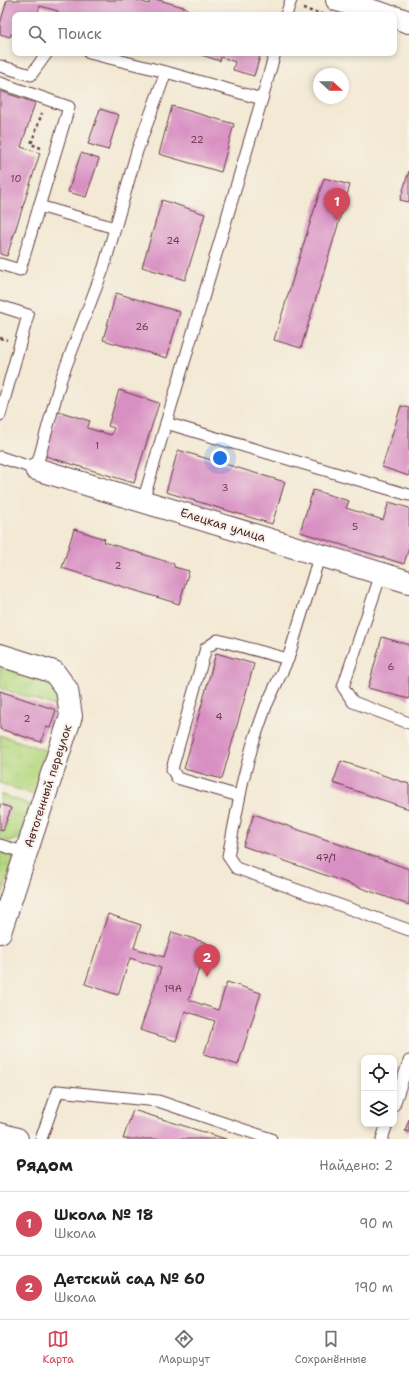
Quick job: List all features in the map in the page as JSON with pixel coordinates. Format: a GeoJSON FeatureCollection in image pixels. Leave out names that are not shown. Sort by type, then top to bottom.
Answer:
{"type":"FeatureCollection","features":[{"type":"Feature","properties":{"kind":"street"},"geometry":{"type":"LineString","coordinates":[[337,0],[376,12]]}},
{"type":"Feature","properties":{"kind":"street"},"geometry":{"type":"LineString","coordinates":[[397,18],[409,22]]}},
{"type":"Feature","properties":{"kind":"street","name":"Елецкая улица"},"geometry":{"type":"LineString","coordinates":[[36,469],[409,582]]}},
{"type":"Feature","properties":{"kind":"street","name":"Автогенный переулок"},"geometry":{"type":"LineString","coordinates":[[0,655],[54,672],[67,690],[71,716],[26,854],[2,921]]}},
{"type":"Feature","properties":{"kind":"street"},"geometry":{"type":"LineString","coordinates":[[0,1134],[17,1139]]}},
{"type":"Feature","properties":{"kind":"lane"},"geometry":{"type":"LineString","coordinates":[[287,12],[291,0]]}},
{"type":"Feature","properties":{"kind":"lane"},"geometry":{"type":"LineString","coordinates":[[0,66],[32,76],[45,56]]}},
{"type":"Feature","properties":{"kind":"lane"},"geometry":{"type":"LineString","coordinates":[[101,56],[166,72],[262,99]]}},
{"type":"Feature","properties":{"kind":"lane"},"geometry":{"type":"LineString","coordinates":[[143,501],[274,56]]}},
{"type":"Feature","properties":{"kind":"lane"},"geometry":{"type":"LineString","coordinates":[[0,457],[36,469],[61,379],[104,267],[137,151],[166,72]]}},
{"type":"Feature","properties":{"kind":"lane"},"geometry":{"type":"LineString","coordinates":[[0,83],[70,107],[20,270],[0,264]]}},
{"type":"Feature","properties":{"kind":"lane"},"geometry":{"type":"LineString","coordinates":[[39,206],[115,228]]}},
{"type":"Feature","properties":{"kind":"lane"},"geometry":{"type":"LineString","coordinates":[[0,306],[28,315],[0,415]]}},
{"type":"Feature","properties":{"kind":"lane"},"geometry":{"type":"LineString","coordinates":[[166,423],[409,495]]}},
{"type":"Feature","properties":{"kind":"lane"},"geometry":{"type":"LineString","coordinates":[[320,554],[288,659],[266,706],[253,743],[240,796],[228,856],[236,868],[409,930]]}},
{"type":"Feature","properties":{"kind":"lane"},"geometry":{"type":"LineString","coordinates":[[381,574],[343,687],[352,702],[409,723]]}},
{"type":"Feature","properties":{"kind":"lane"},"geometry":{"type":"LineString","coordinates":[[240,796],[177,778],[172,768],[206,648],[218,640],[288,659]]}},
{"type":"Feature","properties":{"kind":"lane"},"geometry":{"type":"LineString","coordinates":[[0,845],[26,854]]}},
{"type":"Feature","properties":{"kind":"lane"},"geometry":{"type":"LineString","coordinates":[[397,1095],[409,1061]]}},
{"type":"Feature","properties":{"kind":"lane"},"geometry":{"type":"LineString","coordinates":[[41,1139],[58,1091],[158,1101],[271,1139]]}},
{"type":"Feature","properties":{"kind":"lane"},"geometry":{"type":"LineString","coordinates":[[382,1139],[386,1127]]}},
{"type":"Feature","properties":{"kind":"path"},"geometry":{"type":"LineString","coordinates":[[43,110],[30,144],[47,150]]}},
{"type":"Feature","properties":{"kind":"green space"},"geometry":{"type":"Polygon","coordinates":[[[0,667],[49,684],[56,688],[64,709],[0,688],[0,667]]]}},
{"type":"Feature","properties":{"kind":"green space"},"geometry":{"type":"Polygon","coordinates":[[[0,735],[51,752],[36,796],[0,783],[0,735]]]}},
{"type":"Feature","properties":{"kind":"green space"},"geometry":{"type":"Polygon","coordinates":[[[0,794],[34,806],[20,839],[9,841],[0,840],[0,830],[3,831],[10,808],[0,804],[0,794]]]}},
{"type":"Feature","properties":{"kind":"green space"},"geometry":{"type":"Polygon","coordinates":[[[0,850],[14,858],[0,901],[0,850]]]}},
{"type":"Feature","properties":{"kind":"building"},"geometry":{"type":"Polygon","coordinates":[[[7,0],[136,0],[149,4],[150,0],[159,0],[187,8],[186,12],[58,12],[40,6],[38,12],[12,12],[12,34],[10,37],[0,34],[0,24],[7,0]]]}},
{"type":"Feature","properties":{"kind":"building"},"geometry":{"type":"Polygon","coordinates":[[[204,56],[260,56],[254,76],[233,70],[235,62],[221,57],[220,61],[204,56]]]}},
{"type":"Feature","properties":{"kind":"building"},"geometry":{"type":"Polygon","coordinates":[[[0,91],[35,103],[21,147],[40,153],[7,256],[0,254],[0,91]]]}},
{"type":"Feature","properties":{"kind":"building"},"geometry":{"type":"Polygon","coordinates":[[[172,106],[234,124],[221,172],[159,154],[172,106]]]}},
{"type":"Feature","properties":{"kind":"building"},"geometry":{"type":"Polygon","coordinates":[[[100,109],[119,115],[108,150],[88,144],[100,109]]]}},
{"type":"Feature","properties":{"kind":"building"},"geometry":{"type":"Polygon","coordinates":[[[81,153],[99,159],[86,197],[68,192],[81,153]]]}},
{"type":"Feature","properties":{"kind":"building"},"geometry":{"type":"Polygon","coordinates":[[[409,171],[409,202],[400,200],[409,171]]]}},
{"type":"Feature","properties":{"kind":"building"},"geometry":{"type":"Polygon","coordinates":[[[324,178],[350,185],[301,348],[274,340],[324,178]]]}},
{"type":"Feature","properties":{"kind":"building"},"geometry":{"type":"Polygon","coordinates":[[[162,200],[205,214],[185,280],[142,267],[162,200]]]}},
{"type":"Feature","properties":{"kind":"building"},"geometry":{"type":"Polygon","coordinates":[[[116,293],[180,312],[167,358],[103,340],[116,293]]]}},
{"type":"Feature","properties":{"kind":"building"},"geometry":{"type":"Polygon","coordinates":[[[119,390],[159,403],[134,483],[45,456],[58,411],[90,421],[87,428],[111,435],[114,428],[108,426],[119,390]]]}},
{"type":"Feature","properties":{"kind":"building"},"geometry":{"type":"Polygon","coordinates":[[[401,406],[409,408],[409,476],[382,467],[401,406]]]}},
{"type":"Feature","properties":{"kind":"building"},"geometry":{"type":"Polygon","coordinates":[[[178,450],[285,482],[272,524],[166,492],[178,450]]]}},
{"type":"Feature","properties":{"kind":"building"},"geometry":{"type":"Polygon","coordinates":[[[313,490],[349,501],[346,508],[383,520],[389,502],[409,508],[409,547],[404,564],[300,532],[313,490]]]}},
{"type":"Feature","properties":{"kind":"building"},"geometry":{"type":"Polygon","coordinates":[[[74,529],[105,539],[104,542],[174,564],[174,567],[189,571],[179,604],[62,568],[74,529]]]}},
{"type":"Feature","properties":{"kind":"building"},"geometry":{"type":"Polygon","coordinates":[[[382,637],[409,645],[409,699],[368,688],[382,637]]]}},
{"type":"Feature","properties":{"kind":"building"},"geometry":{"type":"Polygon","coordinates":[[[216,653],[254,664],[222,779],[184,769],[216,653]]]}},
{"type":"Feature","properties":{"kind":"building"},"geometry":{"type":"Polygon","coordinates":[[[0,691],[56,710],[50,728],[46,727],[41,742],[0,729],[0,691]]]}},
{"type":"Feature","properties":{"kind":"building"},"geometry":{"type":"Polygon","coordinates":[[[341,761],[409,784],[409,809],[333,783],[341,761]]]}},
{"type":"Feature","properties":{"kind":"building"},"geometry":{"type":"Polygon","coordinates":[[[0,804],[11,808],[3,831],[0,830],[0,804]]]}},
{"type":"Feature","properties":{"kind":"building"},"geometry":{"type":"Polygon","coordinates":[[[254,814],[409,869],[409,905],[243,846],[254,814]]]}},
{"type":"Feature","properties":{"kind":"building"},"geometry":{"type":"Polygon","coordinates":[[[108,914],[141,925],[134,948],[164,957],[172,932],[207,943],[189,1000],[218,1010],[227,982],[261,993],[238,1065],[204,1054],[215,1021],[185,1011],[176,1041],[140,1030],[161,968],[130,958],[118,995],[85,984],[108,914]]]}},
{"type":"Feature","properties":{"kind":"building"},"geometry":{"type":"Polygon","coordinates":[[[133,1110],[226,1139],[123,1139],[133,1110]]]}},
{"type":"Feature","properties":{"kind":"building"},"geometry":{"type":"Polygon","coordinates":[[[409,1119],[409,1132],[405,1131],[409,1119]]]}},
{"type":"Feature","properties":{"kind":"place","name":"Школа № 18"},"geometry":{"type":"Point","coordinates":[337,221]}},
{"type":"Feature","properties":{"kind":"place","name":"Детский сад № 60"},"geometry":{"type":"Point","coordinates":[207,977]}}]}
